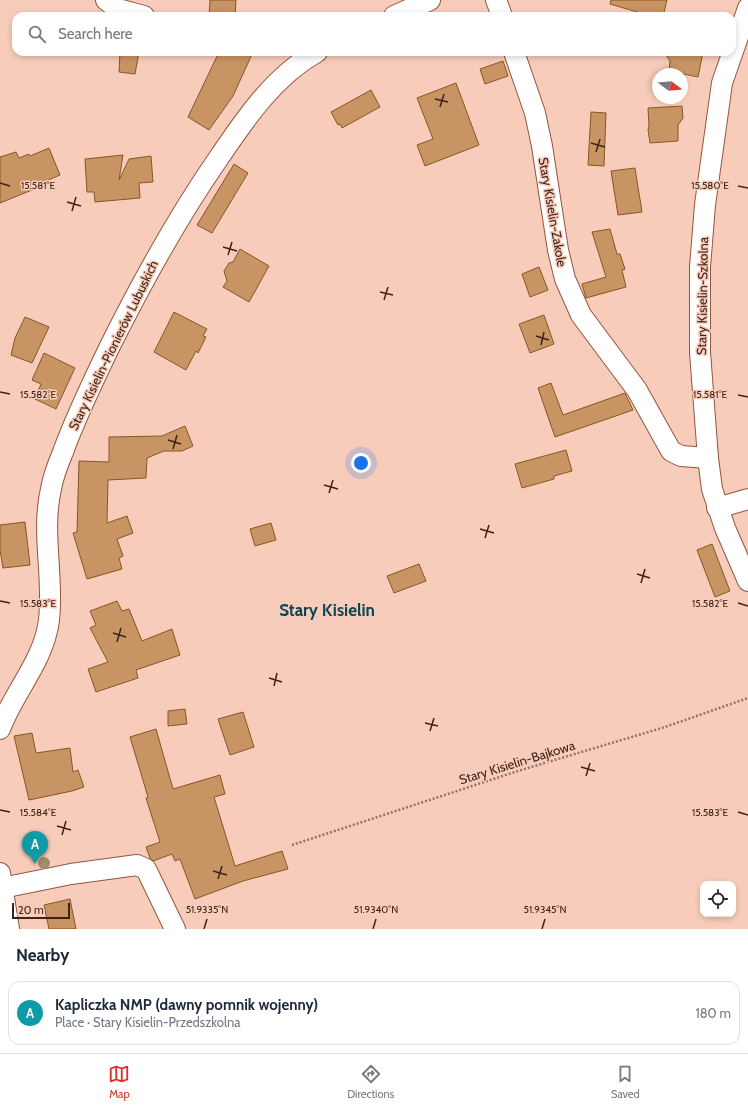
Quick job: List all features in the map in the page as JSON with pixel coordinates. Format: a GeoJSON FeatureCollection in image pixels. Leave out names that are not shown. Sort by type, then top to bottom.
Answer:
{"type":"FeatureCollection","features":[{"type":"Feature","properties":{"kind":"street"},"geometry":{"type":"LineString","coordinates":[[106,0],[118,9],[129,12]]}},
{"type":"Feature","properties":{"kind":"street"},"geometry":{"type":"LineString","coordinates":[[403,12],[430,0]]}},
{"type":"Feature","properties":{"kind":"street"},"geometry":{"type":"LineString","coordinates":[[496,0],[500,12]]}},
{"type":"Feature","properties":{"kind":"street","name":"Stary Kisielin-Szkolna"},"geometry":{"type":"LineString","coordinates":[[736,43],[748,8]]}},
{"type":"Feature","properties":{"kind":"street","name":"Stary Kisielin-Pionierów Lubuskich"},"geometry":{"type":"LineString","coordinates":[[0,729],[11,705],[33,666],[46,634],[49,620],[50,597],[46,527],[47,510],[51,488],[72,427],[86,395],[154,262],[197,189],[254,109],[274,85],[304,56]]}},
{"type":"Feature","properties":{"kind":"street","name":"Stary Kisielin-Zakole"},"geometry":{"type":"LineString","coordinates":[[515,56],[535,113],[542,146],[557,243],[564,272],[581,315],[637,390],[671,451],[681,456],[708,458]]}},
{"type":"Feature","properties":{"kind":"street","name":"Stary Kisielin-Szkolna"},"geometry":{"type":"LineString","coordinates":[[732,56],[722,84],[704,220],[700,267],[700,352],[708,458],[712,489],[717,508],[748,581]]}},
{"type":"Feature","properties":{"kind":"street"},"geometry":{"type":"LineString","coordinates":[[717,508],[748,499]]}},
{"type":"Feature","properties":{"kind":"street"},"geometry":{"type":"LineString","coordinates":[[9,929],[1,881],[71,874],[137,865],[146,869],[175,929]]}},
{"type":"Feature","properties":{"kind":"path","name":"Stary Kisielin-Bajkowa"},"geometry":{"type":"LineString","coordinates":[[292,845],[518,771],[672,725],[748,698]]}},
{"type":"Feature","properties":{"kind":"building"},"geometry":{"type":"Polygon","coordinates":[[[210,0],[236,0],[235,12],[209,12],[210,0]]]}},
{"type":"Feature","properties":{"kind":"building"},"geometry":{"type":"Polygon","coordinates":[[[611,0],[667,0],[664,12],[637,12],[610,4],[611,0]]]}},
{"type":"Feature","properties":{"kind":"building"},"geometry":{"type":"Polygon","coordinates":[[[120,56],[138,56],[135,74],[119,72],[120,56]]]}},
{"type":"Feature","properties":{"kind":"building"},"geometry":{"type":"Polygon","coordinates":[[[217,56],[251,56],[233,96],[209,130],[188,117],[217,56]]]}},
{"type":"Feature","properties":{"kind":"building"},"geometry":{"type":"Polygon","coordinates":[[[667,56],[702,56],[698,77],[688,75],[688,68],[669,68],[670,61],[667,56]]]}},
{"type":"Feature","properties":{"kind":"building"},"geometry":{"type":"Polygon","coordinates":[[[503,61],[508,76],[485,84],[480,69],[503,61]]]}},
{"type":"Feature","properties":{"kind":"building"},"geometry":{"type":"Polygon","coordinates":[[[456,83],[479,145],[425,166],[417,145],[433,139],[417,98],[456,83]]]}},
{"type":"Feature","properties":{"kind":"building"},"geometry":{"type":"Polygon","coordinates":[[[371,90],[380,107],[342,128],[340,124],[338,125],[331,112],[371,90]]]}},
{"type":"Feature","properties":{"kind":"building"},"geometry":{"type":"Polygon","coordinates":[[[682,106],[683,118],[678,125],[678,141],[650,143],[648,130],[648,108],[682,106]]]}},
{"type":"Feature","properties":{"kind":"building"},"geometry":{"type":"Polygon","coordinates":[[[591,112],[606,113],[604,166],[588,165],[591,112]]]}},
{"type":"Feature","properties":{"kind":"building"},"geometry":{"type":"Polygon","coordinates":[[[49,148],[60,175],[41,183],[42,186],[0,203],[0,157],[16,152],[19,158],[29,154],[30,156],[49,148]]]}},
{"type":"Feature","properties":{"kind":"building"},"geometry":{"type":"Polygon","coordinates":[[[123,155],[119,180],[129,159],[151,156],[153,182],[139,183],[140,198],[95,202],[94,192],[87,192],[85,159],[123,155]]]}},
{"type":"Feature","properties":{"kind":"building"},"geometry":{"type":"Polygon","coordinates":[[[234,164],[248,173],[212,233],[197,225],[234,164]]]}},
{"type":"Feature","properties":{"kind":"building"},"geometry":{"type":"Polygon","coordinates":[[[635,168],[642,212],[618,215],[611,171],[635,168]]]}},
{"type":"Feature","properties":{"kind":"building"},"geometry":{"type":"Polygon","coordinates":[[[610,229],[617,254],[620,254],[625,269],[622,270],[626,287],[586,298],[582,284],[606,277],[592,232],[610,229]]]}},
{"type":"Feature","properties":{"kind":"building"},"geometry":{"type":"Polygon","coordinates":[[[240,249],[269,266],[249,302],[223,287],[227,281],[224,271],[229,263],[233,262],[240,249]]]}},
{"type":"Feature","properties":{"kind":"building"},"geometry":{"type":"Polygon","coordinates":[[[539,267],[548,290],[530,297],[522,274],[539,267]]]}},
{"type":"Feature","properties":{"kind":"building"},"geometry":{"type":"Polygon","coordinates":[[[174,312],[207,329],[203,336],[206,337],[198,353],[196,351],[186,370],[154,352],[174,312]]]}},
{"type":"Feature","properties":{"kind":"building"},"geometry":{"type":"Polygon","coordinates":[[[544,315],[554,344],[530,353],[519,324],[544,315]]]}},
{"type":"Feature","properties":{"kind":"building"},"geometry":{"type":"Polygon","coordinates":[[[25,317],[49,327],[32,363],[11,355],[15,338],[25,317]]]}},
{"type":"Feature","properties":{"kind":"building"},"geometry":{"type":"Polygon","coordinates":[[[44,353],[75,368],[56,409],[35,399],[41,384],[32,380],[44,353]]]}},
{"type":"Feature","properties":{"kind":"building"},"geometry":{"type":"Polygon","coordinates":[[[551,383],[563,415],[625,393],[633,410],[555,437],[538,388],[551,383]]]}},
{"type":"Feature","properties":{"kind":"building"},"geometry":{"type":"Polygon","coordinates":[[[185,426],[193,446],[182,451],[164,451],[147,458],[146,478],[108,480],[107,523],[127,516],[133,533],[117,539],[123,556],[119,558],[122,569],[87,579],[73,533],[77,532],[79,461],[109,462],[109,437],[162,436],[185,426]]]}},
{"type":"Feature","properties":{"kind":"building"},"geometry":{"type":"Polygon","coordinates":[[[566,450],[572,471],[554,476],[554,479],[522,488],[515,464],[566,450]]]}},
{"type":"Feature","properties":{"kind":"building"},"geometry":{"type":"Polygon","coordinates":[[[25,522],[30,565],[3,568],[0,550],[0,525],[25,522]]]}},
{"type":"Feature","properties":{"kind":"building"},"geometry":{"type":"Polygon","coordinates":[[[271,523],[276,540],[255,546],[250,529],[271,523]]]}},
{"type":"Feature","properties":{"kind":"building"},"geometry":{"type":"Polygon","coordinates":[[[712,544],[730,591],[715,597],[697,550],[712,544]]]}},
{"type":"Feature","properties":{"kind":"building"},"geometry":{"type":"Polygon","coordinates":[[[419,564],[426,581],[394,593],[387,576],[419,564]]]}},
{"type":"Feature","properties":{"kind":"building"},"geometry":{"type":"Polygon","coordinates":[[[117,601],[122,611],[129,609],[142,641],[172,629],[180,655],[136,670],[138,678],[96,692],[88,669],[108,662],[90,628],[96,625],[90,611],[117,601]]]}},
{"type":"Feature","properties":{"kind":"building"},"geometry":{"type":"Polygon","coordinates":[[[185,709],[187,724],[168,726],[168,711],[185,709]]]}},
{"type":"Feature","properties":{"kind":"building"},"geometry":{"type":"Polygon","coordinates":[[[243,712],[254,747],[230,755],[218,719],[243,712]]]}},
{"type":"Feature","properties":{"kind":"building"},"geometry":{"type":"Polygon","coordinates":[[[156,729],[173,789],[220,775],[225,794],[214,797],[235,866],[282,851],[288,869],[243,881],[195,899],[180,859],[175,861],[172,854],[153,861],[150,858],[146,847],[160,842],[146,798],[148,797],[130,737],[156,729]]]}},
{"type":"Feature","properties":{"kind":"building"},"geometry":{"type":"Polygon","coordinates":[[[32,733],[36,753],[70,748],[73,772],[78,770],[84,787],[29,800],[14,736],[32,733]]]}},
{"type":"Feature","properties":{"kind":"building"},"geometry":{"type":"Polygon","coordinates":[[[70,899],[76,929],[49,929],[44,905],[70,899]]]}},
{"type":"Feature","properties":{"kind":"place","name":"Kapliczka NMP (dawny pomnik wojenny)"},"geometry":{"type":"Point","coordinates":[35,864]}},
{"type":"Feature","properties":{"kind":"district","name":"Stary Kisielin"},"geometry":{"type":"Point","coordinates":[327,610]}}]}
